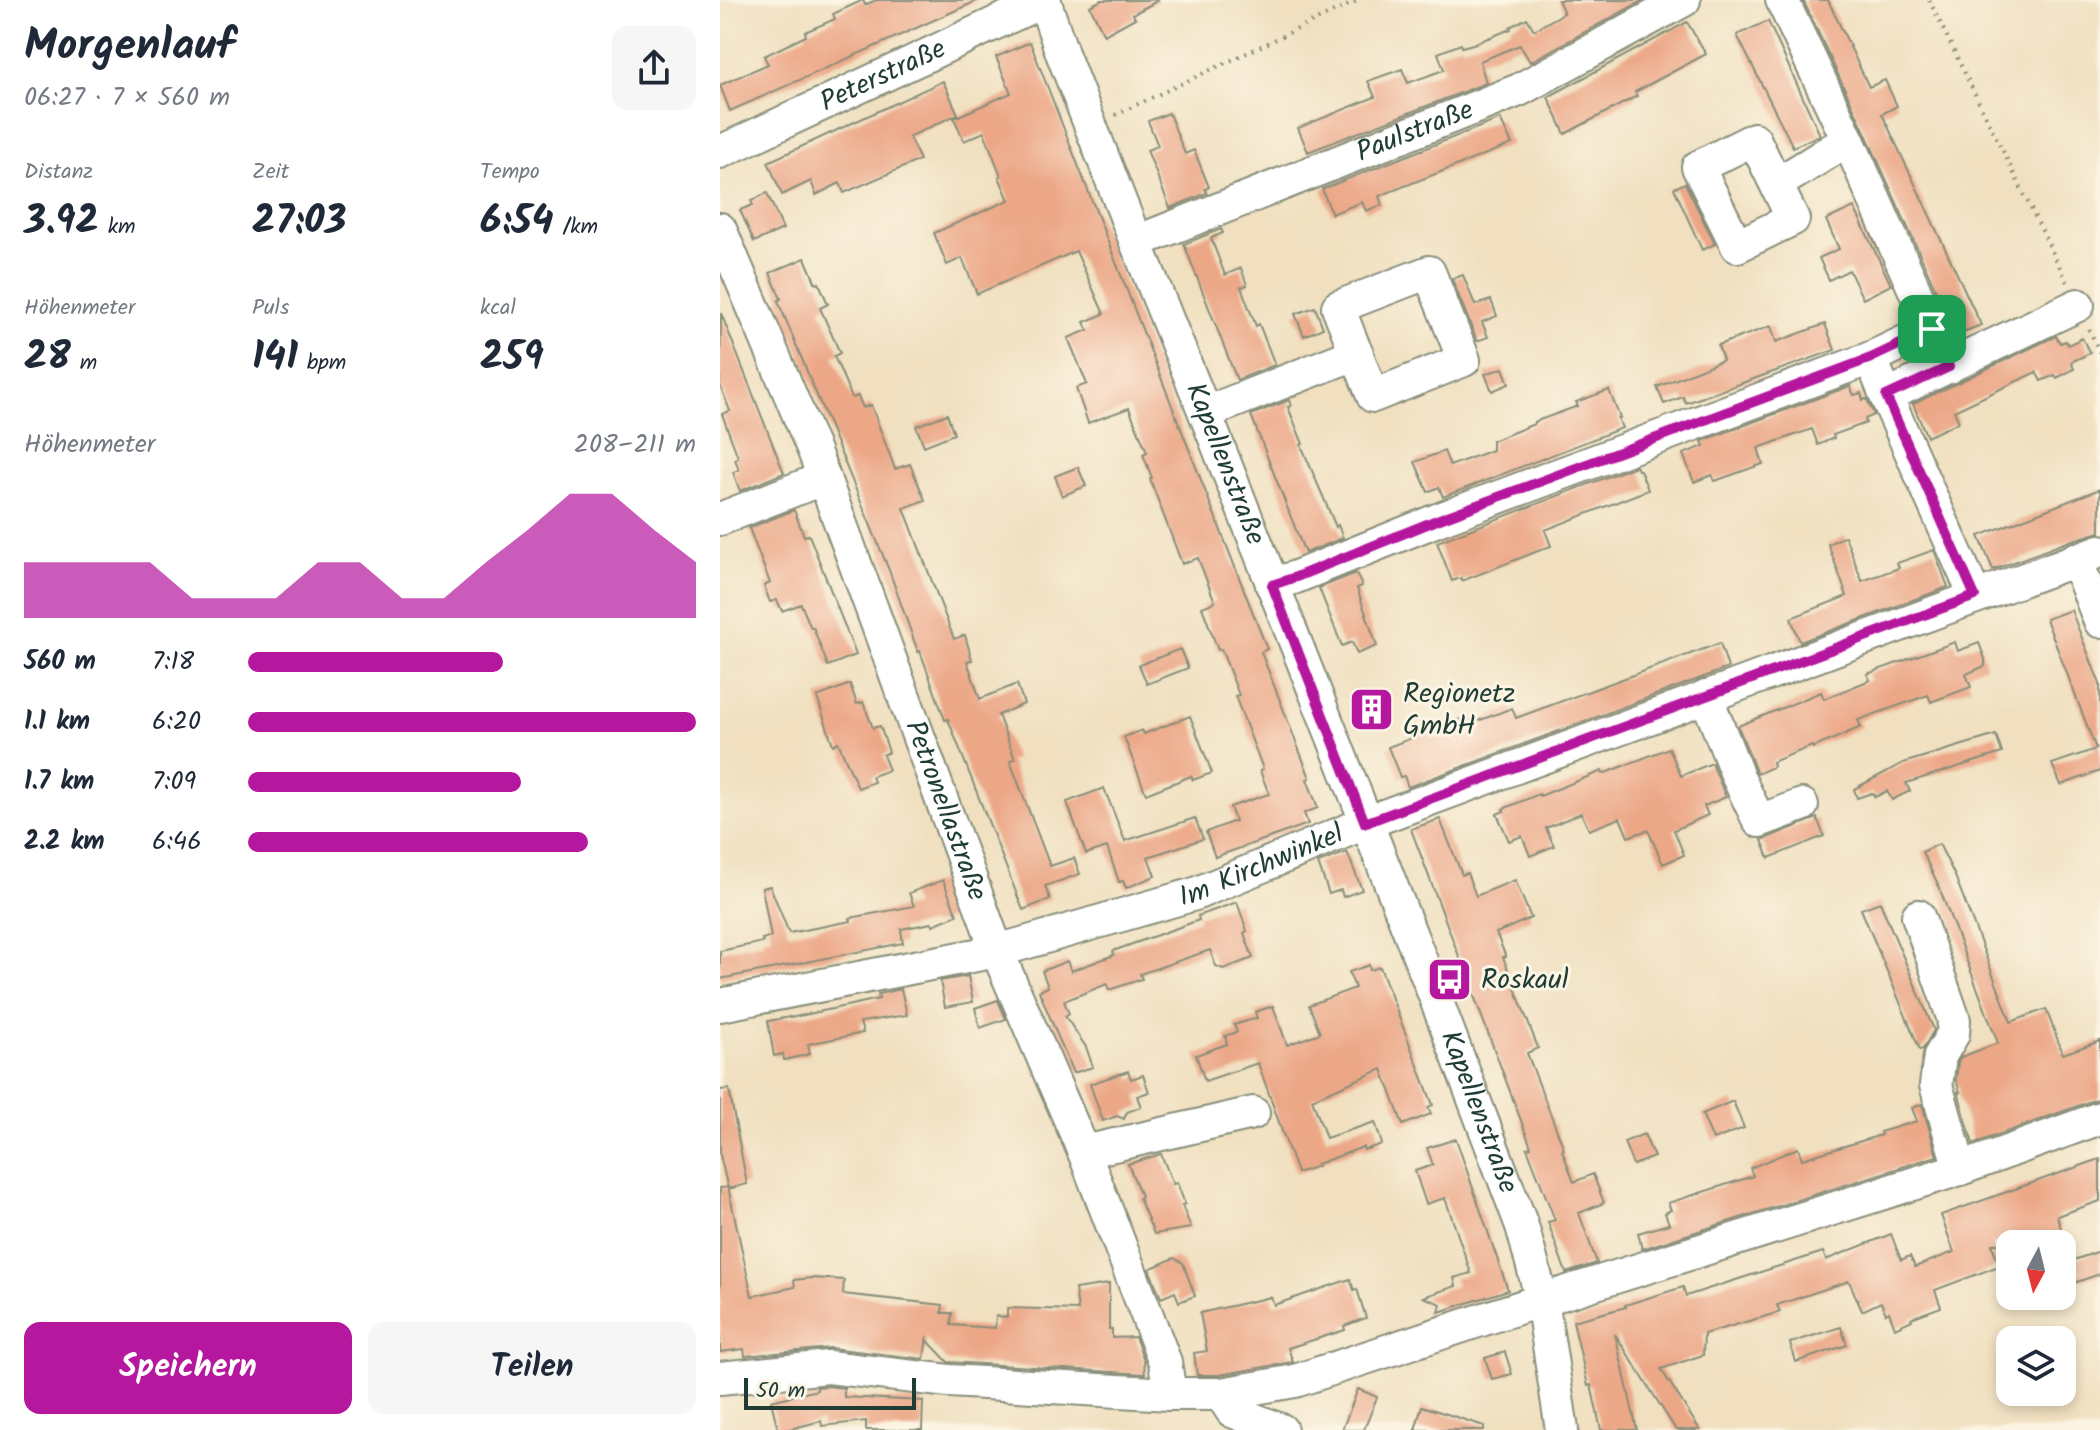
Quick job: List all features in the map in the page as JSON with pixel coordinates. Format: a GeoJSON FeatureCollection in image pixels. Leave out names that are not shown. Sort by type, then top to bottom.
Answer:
{"type":"FeatureCollection","features":[{"type":"Feature","properties":{"kind":"street","name":"Kapellenstraße"},"geometry":{"type":"LineString","coordinates":[[1044,0],[1062,53],[1431,986],[1522,1226],[1542,1300],[1562,1430]]}},
{"type":"Feature","properties":{"kind":"street","name":"Peterstraße"},"geometry":{"type":"LineString","coordinates":[[720,152],[1044,0]]}},
{"type":"Feature","properties":{"kind":"street","name":"Paulstraße"},"geometry":{"type":"LineString","coordinates":[[1136,242],[1519,90],[1684,0]]}},
{"type":"Feature","properties":{"kind":"street"},"geometry":{"type":"LineString","coordinates":[[1782,0],[1949,367]]}},
{"type":"Feature","properties":{"kind":"street"},"geometry":{"type":"LineString","coordinates":[[1777,184],[1848,140]]}},
{"type":"Feature","properties":{"kind":"street","name":"Petronellastraße"},"geometry":{"type":"LineString","coordinates":[[720,229],[824,478],[997,951],[1084,1152],[1165,1362],[1170,1394]]}},
{"type":"Feature","properties":{"kind":"street"},"geometry":{"type":"LineString","coordinates":[[1886,396],[2078,305]]}},
{"type":"Feature","properties":{"kind":"street"},"geometry":{"type":"LineString","coordinates":[[1272,585],[1871,358],[1932,329]]}},
{"type":"Feature","properties":{"kind":"street"},"geometry":{"type":"LineString","coordinates":[[1205,413],[1357,353]]}},
{"type":"Feature","properties":{"kind":"street"},"geometry":{"type":"LineString","coordinates":[[1871,358],[1975,596]]}},
{"type":"Feature","properties":{"kind":"street"},"geometry":{"type":"LineString","coordinates":[[720,519],[824,478]]}},
{"type":"Feature","properties":{"kind":"street"},"geometry":{"type":"LineString","coordinates":[[2088,555],[2100,621]]}},
{"type":"Feature","properties":{"kind":"street","name":"Im Kirchwinkel"},"geometry":{"type":"LineString","coordinates":[[720,1005],[997,951],[1195,894],[1365,823],[2088,555]]}},
{"type":"Feature","properties":{"kind":"street"},"geometry":{"type":"LineString","coordinates":[[1706,696],[1759,821],[1802,805]]}},
{"type":"Feature","properties":{"kind":"street"},"geometry":{"type":"LineString","coordinates":[[1918,916],[1954,1020],[1953,1034],[1940,1056],[1936,1085],[1960,1169]]}},
{"type":"Feature","properties":{"kind":"street"},"geometry":{"type":"LineString","coordinates":[[1084,1152],[1253,1113]]}},
{"type":"Feature","properties":{"kind":"street"},"geometry":{"type":"LineString","coordinates":[[720,1378],[828,1367],[949,1381],[1170,1394],[1221,1394],[1295,1381],[1960,1169],[2100,1118]]}},
{"type":"Feature","properties":{"kind":"street"},"geometry":{"type":"LineString","coordinates":[[1221,1394],[1232,1411],[1281,1430]]}},
{"type":"Feature","properties":{"kind":"path"},"geometry":{"type":"LineString","coordinates":[[1115,115],[1359,0]]}},
{"type":"Feature","properties":{"kind":"path"},"geometry":{"type":"LineString","coordinates":[[1929,0],[2078,305]]}},
{"type":"Feature","properties":{"kind":"building"},"geometry":{"type":"Polygon","coordinates":[[[863,0],[865,5],[876,0],[979,0],[730,111],[720,85],[768,64],[764,56],[806,36],[805,32],[835,19],[833,14],[863,0]]]}},
{"type":"Feature","properties":{"kind":"building"},"geometry":{"type":"Polygon","coordinates":[[[1102,0],[1159,0],[1104,35],[1090,6],[1102,0]]]}},
{"type":"Feature","properties":{"kind":"building"},"geometry":{"type":"Polygon","coordinates":[[[1558,0],[1644,0],[1530,62],[1520,45],[1480,61],[1486,83],[1308,152],[1298,128],[1375,97],[1368,81],[1402,69],[1408,83],[1444,70],[1438,53],[1461,44],[1462,47],[1473,44],[1511,29],[1527,18],[1534,30],[1564,13],[1558,0]]]}},
{"type":"Feature","properties":{"kind":"building"},"geometry":{"type":"Polygon","coordinates":[[[1803,0],[1828,0],[1869,87],[1885,80],[1897,106],[1882,114],[1981,325],[1956,335],[1803,0]]]}},
{"type":"Feature","properties":{"kind":"building"},"geometry":{"type":"Polygon","coordinates":[[[1768,21],[1820,135],[1793,147],[1737,35],[1768,21]]]}},
{"type":"Feature","properties":{"kind":"building"},"geometry":{"type":"Polygon","coordinates":[[[1687,22],[1706,54],[1635,92],[1637,96],[1565,134],[1548,97],[1687,22]]]}},
{"type":"Feature","properties":{"kind":"building"},"geometry":{"type":"Polygon","coordinates":[[[1030,42],[1267,649],[1261,652],[1310,778],[1307,779],[1318,808],[1304,813],[1308,824],[1215,857],[1206,832],[1235,821],[1230,807],[1269,794],[1260,771],[1263,769],[1235,696],[1239,695],[1202,607],[1215,602],[1198,558],[1182,564],[1150,479],[1143,454],[1147,452],[1129,408],[1088,423],[1076,388],[1087,384],[1068,338],[1088,330],[1084,322],[1104,314],[1076,251],[977,294],[962,258],[947,265],[934,233],[1009,200],[984,132],[964,141],[954,118],[1011,93],[996,57],[1030,42]]]}},
{"type":"Feature","properties":{"kind":"building"},"geometry":{"type":"Polygon","coordinates":[[[943,81],[958,114],[909,137],[920,160],[844,193],[840,183],[816,195],[811,181],[782,195],[768,162],[943,81]]]}},
{"type":"Feature","properties":{"kind":"building"},"geometry":{"type":"Polygon","coordinates":[[[1169,113],[1185,154],[1194,150],[1209,187],[1205,189],[1207,193],[1170,208],[1147,150],[1158,146],[1148,121],[1169,113]]]}},
{"type":"Feature","properties":{"kind":"building"},"geometry":{"type":"Polygon","coordinates":[[[1500,119],[1512,144],[1379,196],[1382,205],[1366,211],[1362,202],[1332,214],[1322,189],[1500,119]]]}},
{"type":"Feature","properties":{"kind":"building"},"geometry":{"type":"Polygon","coordinates":[[[1685,183],[1715,244],[1702,250],[1674,188],[1685,183]]]}},
{"type":"Feature","properties":{"kind":"building"},"geometry":{"type":"Polygon","coordinates":[[[767,193],[783,229],[754,242],[740,210],[753,205],[751,201],[767,193]]]}},
{"type":"Feature","properties":{"kind":"building"},"geometry":{"type":"Polygon","coordinates":[[[1854,207],[1891,285],[1863,299],[1849,270],[1829,280],[1819,258],[1839,249],[1826,220],[1854,207]]]}},
{"type":"Feature","properties":{"kind":"building"},"geometry":{"type":"Polygon","coordinates":[[[1221,229],[1223,233],[1211,238],[1225,275],[1241,268],[1247,285],[1241,287],[1275,365],[1237,380],[1184,244],[1221,229]]]}},
{"type":"Feature","properties":{"kind":"building"},"geometry":{"type":"Polygon","coordinates":[[[805,258],[828,304],[820,308],[840,353],[834,356],[852,398],[858,396],[863,408],[871,405],[895,469],[910,464],[925,500],[904,508],[954,639],[965,635],[972,660],[967,661],[980,699],[1017,684],[1024,704],[998,715],[1015,759],[1010,761],[1050,866],[1074,858],[1080,874],[1045,886],[1050,899],[1023,910],[948,719],[945,720],[918,652],[889,570],[778,301],[781,299],[770,273],[805,258]]]}},
{"type":"Feature","properties":{"kind":"building"},"geometry":{"type":"Polygon","coordinates":[[[1463,275],[1475,305],[1491,300],[1497,316],[1482,322],[1488,337],[1477,341],[1452,279],[1463,275]]]}},
{"type":"Feature","properties":{"kind":"building"},"geometry":{"type":"Polygon","coordinates":[[[1315,307],[1323,328],[1304,336],[1295,314],[1315,307]]]}},
{"type":"Feature","properties":{"kind":"building"},"geometry":{"type":"Polygon","coordinates":[[[721,313],[784,473],[740,491],[733,472],[739,470],[735,459],[738,457],[722,414],[730,411],[720,385],[721,313]]]}},
{"type":"Feature","properties":{"kind":"building"},"geometry":{"type":"Polygon","coordinates":[[[1825,324],[1835,350],[1686,403],[1683,397],[1664,404],[1657,387],[1723,360],[1718,345],[1771,326],[1776,342],[1825,324]]]}},
{"type":"Feature","properties":{"kind":"building"},"geometry":{"type":"Polygon","coordinates":[[[2056,336],[2060,343],[2066,341],[2068,345],[2082,338],[2090,353],[2071,362],[2074,369],[2057,378],[2055,375],[2041,381],[2036,372],[1954,411],[1959,422],[1927,437],[1913,404],[2056,336]]]}},
{"type":"Feature","properties":{"kind":"building"},"geometry":{"type":"Polygon","coordinates":[[[1503,368],[1509,384],[1492,391],[1485,374],[1503,368]]]}},
{"type":"Feature","properties":{"kind":"building"},"geometry":{"type":"Polygon","coordinates":[[[1850,386],[1854,395],[1861,393],[1863,400],[1867,399],[1874,415],[1865,419],[1866,423],[1833,435],[1834,438],[1818,445],[1812,429],[1758,448],[1763,464],[1715,481],[1712,475],[1694,482],[1683,454],[1704,446],[1702,441],[1850,386]]]}},
{"type":"Feature","properties":{"kind":"building"},"geometry":{"type":"Polygon","coordinates":[[[1609,390],[1622,428],[1443,497],[1439,487],[1428,492],[1415,462],[1444,451],[1450,466],[1492,450],[1492,441],[1609,390]]]}},
{"type":"Feature","properties":{"kind":"building"},"geometry":{"type":"Polygon","coordinates":[[[1289,400],[1291,406],[1288,407],[1301,445],[1343,538],[1305,553],[1251,415],[1289,400]]]}},
{"type":"Feature","properties":{"kind":"building"},"geometry":{"type":"Polygon","coordinates":[[[947,414],[954,434],[924,446],[916,426],[947,414]]]}},
{"type":"Feature","properties":{"kind":"building"},"geometry":{"type":"Polygon","coordinates":[[[1636,466],[1648,490],[1545,530],[1551,546],[1462,581],[1461,578],[1452,581],[1437,542],[1636,466]]]}},
{"type":"Feature","properties":{"kind":"building"},"geometry":{"type":"Polygon","coordinates":[[[1078,467],[1086,486],[1062,496],[1055,476],[1078,467]]]}},
{"type":"Feature","properties":{"kind":"building"},"geometry":{"type":"Polygon","coordinates":[[[2100,489],[2100,532],[1993,570],[1979,536],[2100,489]]]}},
{"type":"Feature","properties":{"kind":"building"},"geometry":{"type":"Polygon","coordinates":[[[794,510],[804,536],[809,535],[856,655],[828,666],[801,604],[782,611],[777,600],[770,602],[764,586],[770,583],[749,528],[794,510]]]}},
{"type":"Feature","properties":{"kind":"building"},"geometry":{"type":"Polygon","coordinates":[[[1845,536],[1862,581],[1899,568],[1897,563],[1934,550],[1948,587],[1800,642],[1791,618],[1847,596],[1828,544],[1845,536]]]}},
{"type":"Feature","properties":{"kind":"building"},"geometry":{"type":"Polygon","coordinates":[[[1356,573],[1362,586],[1357,588],[1377,646],[1357,654],[1352,642],[1342,646],[1319,588],[1356,573]]]}},
{"type":"Feature","properties":{"kind":"building"},"geometry":{"type":"Polygon","coordinates":[[[2071,610],[2100,684],[2100,771],[2061,785],[2052,764],[2096,749],[2046,619],[2071,610]]]}},
{"type":"Feature","properties":{"kind":"building"},"geometry":{"type":"Polygon","coordinates":[[[1955,642],[1958,651],[1979,643],[1985,659],[1985,666],[1966,674],[1971,687],[1931,702],[1928,695],[1858,720],[1861,727],[1772,762],[1773,767],[1757,774],[1738,726],[1821,692],[1824,699],[1870,680],[1867,674],[1955,642]]]}},
{"type":"Feature","properties":{"kind":"building"},"geometry":{"type":"Polygon","coordinates":[[[1720,643],[1728,668],[1408,787],[1404,776],[1400,777],[1388,747],[1467,717],[1470,724],[1512,708],[1516,718],[1720,643]]]}},
{"type":"Feature","properties":{"kind":"building"},"geometry":{"type":"Polygon","coordinates":[[[1180,649],[1188,668],[1147,684],[1139,665],[1180,649]]]}},
{"type":"Feature","properties":{"kind":"building"},"geometry":{"type":"Polygon","coordinates":[[[850,684],[857,704],[863,702],[873,728],[880,726],[889,752],[883,755],[889,770],[872,776],[874,782],[858,788],[838,742],[833,745],[817,697],[850,684]]]}},
{"type":"Feature","properties":{"kind":"building"},"geometry":{"type":"Polygon","coordinates":[[[1190,716],[1212,773],[1193,780],[1191,776],[1146,794],[1124,737],[1142,730],[1144,734],[1190,716]]]}},
{"type":"Feature","properties":{"kind":"building"},"geometry":{"type":"Polygon","coordinates":[[[1996,735],[2002,753],[1906,783],[1910,791],[1892,800],[1887,791],[1875,797],[1872,793],[1857,798],[1854,789],[1903,763],[1996,735]]]}},
{"type":"Feature","properties":{"kind":"building"},"geometry":{"type":"Polygon","coordinates":[[[1669,748],[1681,776],[1712,763],[1726,797],[1704,806],[1708,815],[1674,830],[1684,855],[1663,864],[1648,830],[1628,837],[1620,818],[1589,830],[1581,813],[1546,828],[1554,846],[1530,856],[1522,836],[1509,841],[1497,814],[1503,809],[1669,748]]]}},
{"type":"Feature","properties":{"kind":"building"},"geometry":{"type":"Polygon","coordinates":[[[1104,788],[1125,841],[1195,818],[1203,839],[1148,857],[1155,876],[1126,888],[1123,881],[1119,882],[1107,847],[1086,854],[1067,802],[1104,788]]]}},
{"type":"Feature","properties":{"kind":"building"},"geometry":{"type":"Polygon","coordinates":[[[1817,818],[1824,836],[1769,858],[1762,840],[1817,818]]]}},
{"type":"Feature","properties":{"kind":"building"},"geometry":{"type":"Polygon","coordinates":[[[1440,819],[1462,875],[1467,873],[1476,896],[1515,880],[1531,918],[1496,933],[1538,1048],[1527,1053],[1574,1182],[1593,1174],[1604,1203],[1579,1213],[1597,1263],[1566,1273],[1548,1222],[1555,1220],[1527,1148],[1531,1147],[1411,829],[1440,819]]]}},
{"type":"Feature","properties":{"kind":"building"},"geometry":{"type":"Polygon","coordinates":[[[1939,844],[1955,876],[2011,1022],[2046,1009],[2063,1054],[2100,1041],[2100,1099],[1973,1144],[1958,1092],[1958,1062],[1961,1057],[1998,1043],[1937,882],[1922,852],[1939,844]]]}},
{"type":"Feature","properties":{"kind":"building"},"geometry":{"type":"Polygon","coordinates":[[[1347,852],[1362,890],[1343,897],[1341,890],[1329,894],[1318,863],[1347,852]]]}},
{"type":"Feature","properties":{"kind":"building"},"geometry":{"type":"Polygon","coordinates":[[[943,880],[957,915],[933,925],[901,929],[903,943],[720,979],[720,951],[763,942],[762,939],[771,937],[762,888],[770,886],[789,933],[914,906],[909,893],[943,880]]]}},
{"type":"Feature","properties":{"kind":"building"},"geometry":{"type":"Polygon","coordinates":[[[1237,902],[1253,958],[1223,969],[1216,966],[1210,950],[1140,974],[1142,979],[1109,990],[1107,984],[1064,1001],[1069,1014],[1065,1016],[1086,1047],[1093,1067],[1073,1073],[1039,991],[1048,987],[1042,971],[1067,961],[1071,971],[1237,902]]]}},
{"type":"Feature","properties":{"kind":"building"},"geometry":{"type":"Polygon","coordinates":[[[1880,902],[1934,1030],[1920,1050],[1861,909],[1880,902]]]}},
{"type":"Feature","properties":{"kind":"building"},"geometry":{"type":"Polygon","coordinates":[[[1369,965],[1370,970],[1380,967],[1433,1105],[1428,1107],[1431,1114],[1403,1125],[1382,1069],[1312,1099],[1326,1138],[1375,1122],[1382,1144],[1364,1150],[1363,1147],[1297,1173],[1258,1063],[1205,1081],[1196,1055],[1227,1044],[1225,1036],[1237,1032],[1234,1025],[1257,1018],[1255,1012],[1273,1006],[1287,1045],[1320,1033],[1309,1005],[1355,988],[1349,972],[1369,965]]]}},
{"type":"Feature","properties":{"kind":"building"},"geometry":{"type":"Polygon","coordinates":[[[968,976],[973,1002],[945,1007],[940,981],[968,976]]]}},
{"type":"Feature","properties":{"kind":"building"},"geometry":{"type":"Polygon","coordinates":[[[901,989],[907,1015],[860,1022],[863,1033],[808,1044],[810,1054],[784,1060],[783,1054],[774,1056],[768,1021],[879,999],[878,994],[901,989]]]}},
{"type":"Feature","properties":{"kind":"building"},"geometry":{"type":"Polygon","coordinates":[[[998,1000],[1006,1019],[980,1028],[975,1008],[998,1000]]]}},
{"type":"Feature","properties":{"kind":"building"},"geometry":{"type":"Polygon","coordinates":[[[1128,1071],[1131,1079],[1143,1075],[1149,1092],[1137,1096],[1141,1107],[1127,1112],[1124,1119],[1117,1116],[1103,1121],[1090,1084],[1128,1071]]]}},
{"type":"Feature","properties":{"kind":"building"},"geometry":{"type":"Polygon","coordinates":[[[729,1089],[747,1184],[728,1189],[720,1155],[720,1090],[729,1089]]]}},
{"type":"Feature","properties":{"kind":"building"},"geometry":{"type":"Polygon","coordinates":[[[1733,1101],[1744,1128],[1713,1140],[1702,1114],[1733,1101]]]}},
{"type":"Feature","properties":{"kind":"building"},"geometry":{"type":"Polygon","coordinates":[[[1922,1104],[1937,1156],[1642,1249],[1638,1233],[1669,1224],[1665,1213],[1671,1210],[1668,1203],[1753,1176],[1750,1168],[1798,1148],[1802,1159],[1917,1121],[1912,1108],[1922,1104]]]}},
{"type":"Feature","properties":{"kind":"building"},"geometry":{"type":"Polygon","coordinates":[[[1644,1134],[1654,1157],[1633,1165],[1624,1142],[1644,1134]]]}},
{"type":"Feature","properties":{"kind":"building"},"geometry":{"type":"Polygon","coordinates":[[[1456,1139],[1508,1290],[1439,1312],[1441,1304],[1423,1297],[1456,1286],[1454,1278],[1471,1273],[1445,1198],[1426,1204],[1415,1171],[1433,1165],[1427,1148],[1456,1139]]]}},
{"type":"Feature","properties":{"kind":"building"},"geometry":{"type":"Polygon","coordinates":[[[1161,1154],[1173,1184],[1177,1183],[1191,1228],[1154,1234],[1128,1164],[1161,1154]]]}},
{"type":"Feature","properties":{"kind":"building"},"geometry":{"type":"Polygon","coordinates":[[[2100,1159],[2100,1201],[2057,1216],[2061,1230],[1996,1230],[1996,1244],[1992,1244],[1996,1267],[1935,1290],[1941,1307],[1911,1318],[1895,1328],[1881,1302],[1862,1311],[1849,1281],[1777,1305],[1780,1312],[1704,1334],[1703,1355],[1661,1369],[1700,1430],[1676,1430],[1615,1334],[1637,1430],[1601,1430],[1573,1321],[1683,1287],[1686,1296],[1823,1252],[1826,1260],[1891,1234],[1901,1260],[1910,1256],[1915,1267],[1954,1252],[1941,1215],[2100,1159]]]}},
{"type":"Feature","properties":{"kind":"building"},"geometry":{"type":"Polygon","coordinates":[[[728,1187],[752,1296],[795,1287],[794,1280],[844,1280],[843,1294],[943,1305],[942,1313],[952,1313],[951,1325],[995,1328],[996,1316],[1007,1317],[1007,1308],[1078,1310],[1075,1289],[1109,1284],[1109,1329],[1112,1329],[1112,1338],[1135,1337],[1144,1360],[1145,1374],[948,1362],[927,1336],[924,1359],[830,1348],[745,1356],[744,1349],[720,1352],[720,1188],[728,1187]]]}},
{"type":"Feature","properties":{"kind":"building"},"geometry":{"type":"Polygon","coordinates":[[[2100,1251],[2100,1274],[2076,1282],[2076,1259],[2100,1251]]]}},
{"type":"Feature","properties":{"kind":"building"},"geometry":{"type":"Polygon","coordinates":[[[1174,1258],[1183,1263],[1195,1296],[1179,1302],[1175,1292],[1161,1298],[1149,1269],[1174,1258]]]}},
{"type":"Feature","properties":{"kind":"building"},"geometry":{"type":"Polygon","coordinates":[[[1350,1279],[1354,1290],[1357,1289],[1366,1318],[1344,1326],[1345,1330],[1288,1348],[1293,1362],[1219,1375],[1197,1375],[1194,1353],[1207,1351],[1200,1313],[1271,1297],[1274,1305],[1350,1279]]]}},
{"type":"Feature","properties":{"kind":"building"},"geometry":{"type":"Polygon","coordinates":[[[1841,1327],[1847,1345],[1796,1362],[1790,1343],[1841,1327]]]}},
{"type":"Feature","properties":{"kind":"building"},"geometry":{"type":"Polygon","coordinates":[[[1505,1352],[1512,1374],[1492,1379],[1485,1358],[1505,1352]]]}},
{"type":"Feature","properties":{"kind":"building"},"geometry":{"type":"Polygon","coordinates":[[[828,1386],[844,1388],[844,1397],[923,1401],[922,1430],[866,1430],[866,1421],[822,1426],[821,1421],[778,1430],[771,1401],[828,1386]]]}},
{"type":"Feature","properties":{"kind":"building"},"geometry":{"type":"Polygon","coordinates":[[[1358,1389],[1377,1397],[1364,1430],[1342,1430],[1358,1389]]]}},
{"type":"Feature","properties":{"kind":"building"},"geometry":{"type":"Polygon","coordinates":[[[1422,1406],[1484,1426],[1484,1430],[1415,1430],[1422,1406]]]}},
{"type":"Feature","properties":{"kind":"place","name":"Regionetz GmbH"},"geometry":{"type":"Point","coordinates":[1372,710]}},
{"type":"Feature","properties":{"kind":"place","name":"Roskaul"},"geometry":{"type":"Point","coordinates":[1450,980]}},
{"type":"Feature","properties":{"kind":"route"},"geometry":{"type":"LineString","coordinates":[[1932,329],[1949,367],[1886,396],[1975,596],[1365,823],[1272,585],[1871,358],[1932,329]]}}]}
